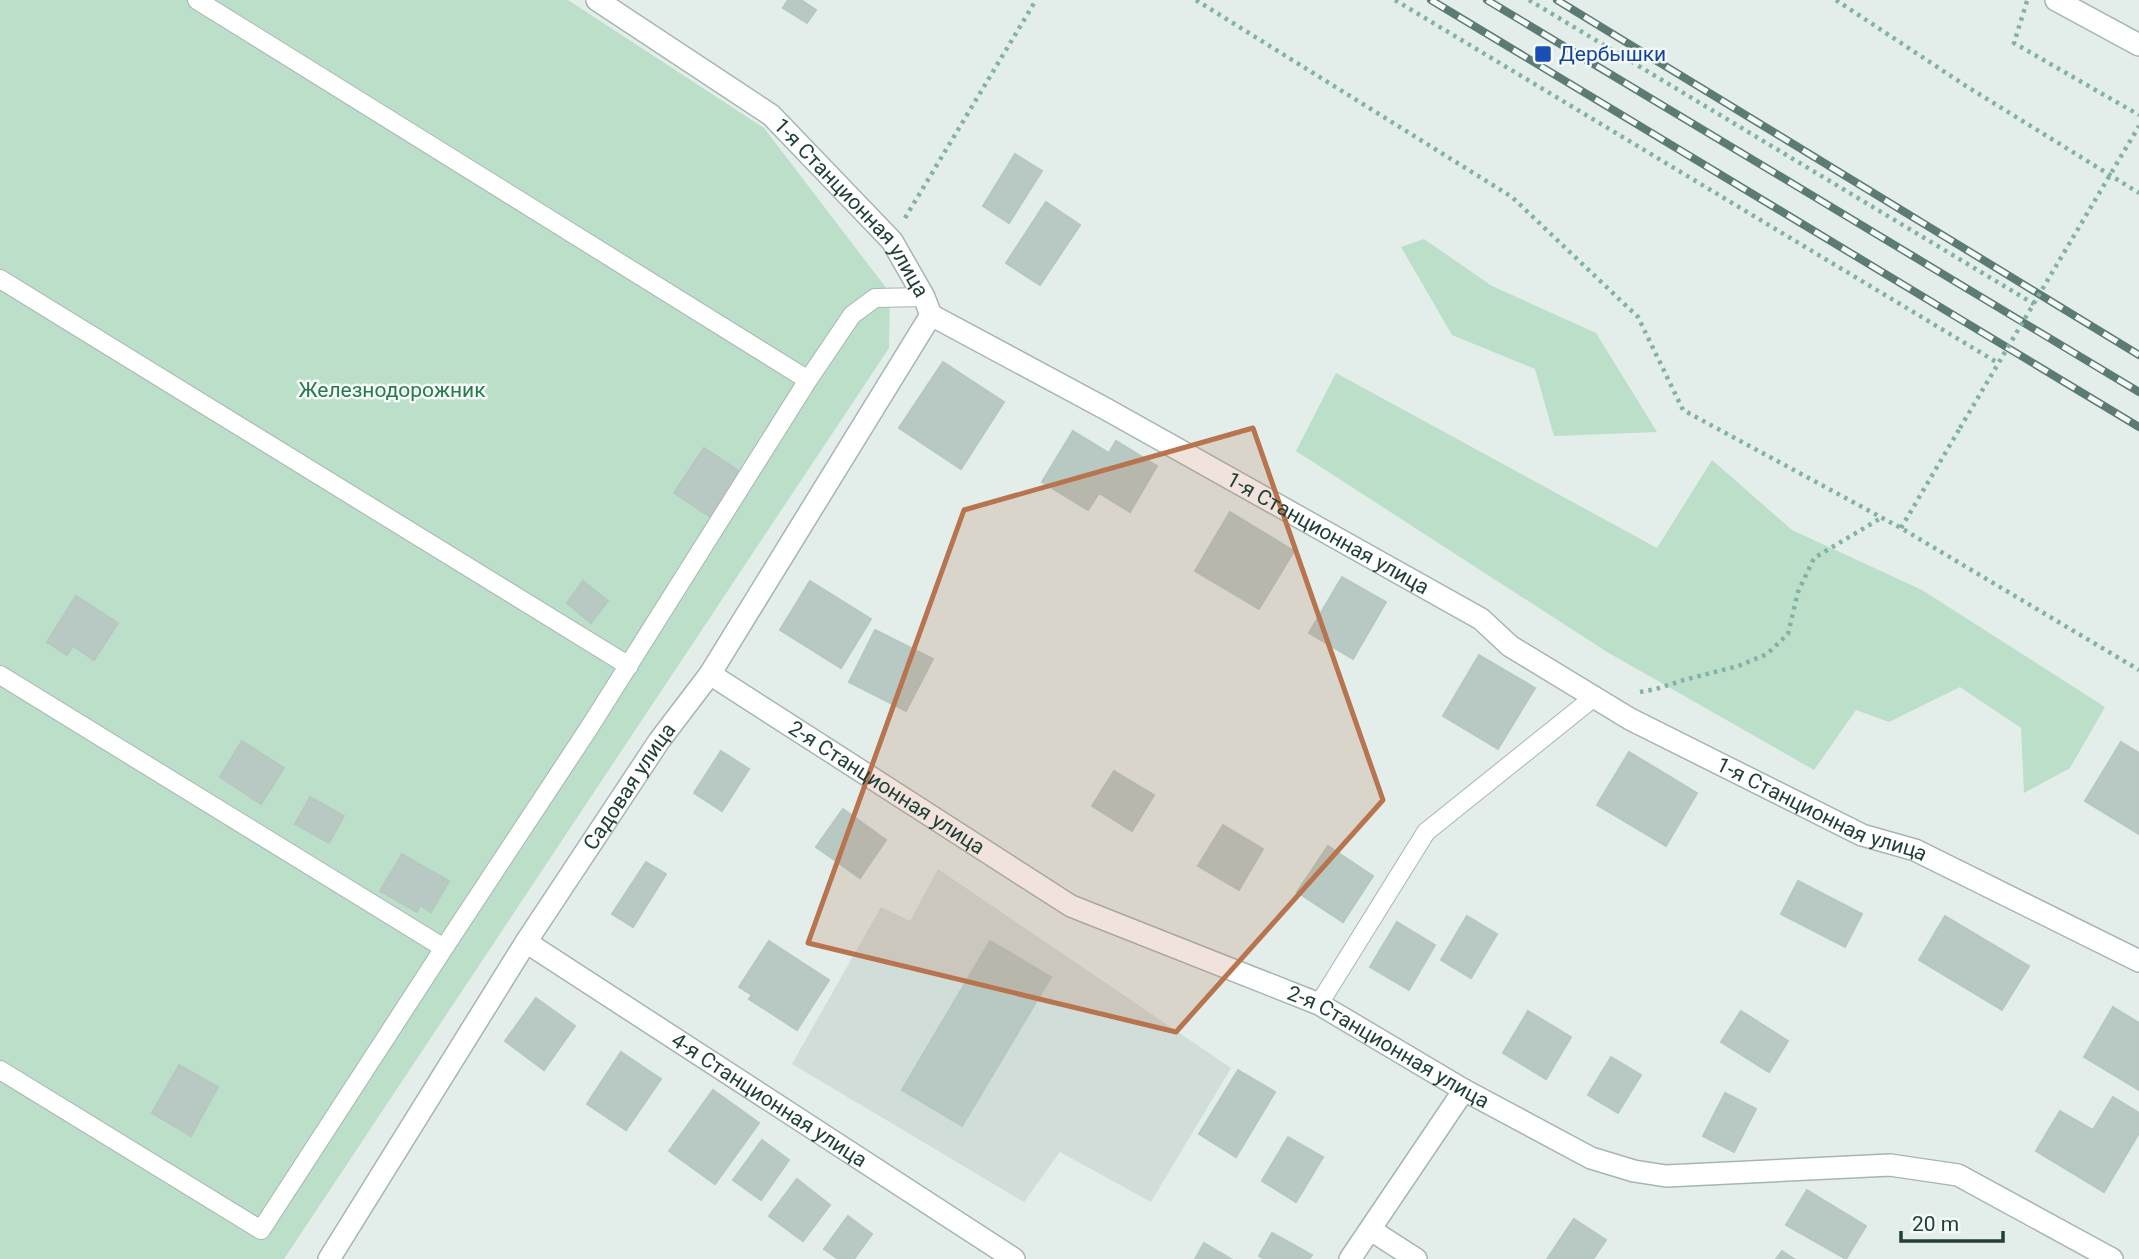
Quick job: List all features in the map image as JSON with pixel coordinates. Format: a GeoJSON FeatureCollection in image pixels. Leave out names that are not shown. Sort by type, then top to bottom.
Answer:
{"type":"FeatureCollection","features":[{"type":"Feature","properties":{"kind":"street","name":"1-я Станционная улица"},"geometry":{"type":"LineString","coordinates":[[597,0],[771,114],[892,241],[927,306],[1481,619],[1510,646],[1630,719],[1862,835],[1915,850],[2139,961]]}},
{"type":"Feature","properties":{"kind":"street"},"geometry":{"type":"LineString","coordinates":[[2056,0],[2139,45]]}},
{"type":"Feature","properties":{"kind":"street","name":"Садовая улица"},"geometry":{"type":"LineString","coordinates":[[329,1259],[526,942],[659,741],[710,674],[927,306]]}},
{"type":"Feature","properties":{"kind":"street","name":"2-я Станционная улица"},"geometry":{"type":"LineString","coordinates":[[710,674],[1071,906],[1319,1004],[1464,1090],[1591,1158],[1633,1171],[1666,1176],[1890,1165],[1958,1175],[2112,1259]]}},
{"type":"Feature","properties":{"kind":"street","name":"4-я Станционная улица"},"geometry":{"type":"LineString","coordinates":[[526,942],[1014,1259]]}},
{"type":"Feature","properties":{"kind":"street"},"geometry":{"type":"LineString","coordinates":[[1350,1259],[1464,1090]]}},
{"type":"Feature","properties":{"kind":"street"},"geometry":{"type":"LineString","coordinates":[[1371,1230],[1416,1259]]}},
{"type":"Feature","properties":{"kind":"lane"},"geometry":{"type":"LineString","coordinates":[[197,0],[808,380]]}},
{"type":"Feature","properties":{"kind":"lane"},"geometry":{"type":"LineString","coordinates":[[0,279],[629,666]]}},
{"type":"Feature","properties":{"kind":"lane"},"geometry":{"type":"LineString","coordinates":[[0,1070],[261,1230],[629,666],[808,380],[852,315],[875,298],[927,306]]}},
{"type":"Feature","properties":{"kind":"lane"},"geometry":{"type":"LineString","coordinates":[[0,675],[444,948]]}},
{"type":"Feature","properties":{"kind":"lane"},"geometry":{"type":"LineString","coordinates":[[1319,1004],[1426,832],[1593,698]]}},
{"type":"Feature","properties":{"kind":"path"},"geometry":{"type":"LineString","coordinates":[[892,241],[1036,0]]}},
{"type":"Feature","properties":{"kind":"path"},"geometry":{"type":"LineString","coordinates":[[1196,0],[1512,197],[1638,317],[1683,410],[1901,528],[2139,670]]}},
{"type":"Feature","properties":{"kind":"path"},"geometry":{"type":"LineString","coordinates":[[1395,0],[1998,363]]}},
{"type":"Feature","properties":{"kind":"path"},"geometry":{"type":"LineString","coordinates":[[1529,0],[2034,304]]}},
{"type":"Feature","properties":{"kind":"path"},"geometry":{"type":"LineString","coordinates":[[1836,0],[1966,86],[2139,193]]}},
{"type":"Feature","properties":{"kind":"path"},"geometry":{"type":"LineString","coordinates":[[2027,0],[2014,43],[2139,115]]}},
{"type":"Feature","properties":{"kind":"path"},"geometry":{"type":"LineString","coordinates":[[1901,528],[2139,126]]}},
{"type":"Feature","properties":{"kind":"path"},"geometry":{"type":"LineString","coordinates":[[1593,698],[1656,689],[1738,666],[1767,654],[1788,634],[1798,592],[1814,558],[1881,517]]}},
{"type":"Feature","properties":{"kind":"highlighted area"},"geometry":{"type":"Polygon","coordinates":[[[1253,428],[1383,800],[1176,1032],[808,943],[964,510],[1253,428]]]}},
{"type":"Feature","properties":{"kind":"shaded area"},"geometry":{"type":"Polygon","coordinates":[[[938,869],[1231,1068],[1151,1202],[1060,1152],[1024,1202],[792,1064],[881,907],[910,921],[938,869]]]}},
{"type":"Feature","properties":{"kind":"green space","name":"Железнодорожник"},"geometry":{"type":"Polygon","coordinates":[[[0,0],[568,0],[764,128],[890,293],[889,348],[284,1259],[0,1259],[0,0]]]}},
{"type":"Feature","properties":{"kind":"green space"},"geometry":{"type":"Polygon","coordinates":[[[1424,239],[1492,286],[1596,333],[1657,432],[1554,436],[1535,369],[1452,335],[1401,247],[1424,239]]]}},
{"type":"Feature","properties":{"kind":"green space"},"geometry":{"type":"Polygon","coordinates":[[[1336,373],[1657,548],[1712,460],[1792,530],[1922,590],[2105,707],[2070,768],[2024,793],[2021,728],[1960,687],[1889,722],[1856,710],[1814,770],[1607,652],[1296,451],[1336,373]]]}},
{"type":"Feature","properties":{"kind":"building"},"geometry":{"type":"Polygon","coordinates":[[[788,0],[801,0],[816,10],[807,23],[783,8],[788,0]]]}},
{"type":"Feature","properties":{"kind":"building"},"geometry":{"type":"Polygon","coordinates":[[[1015,154],[1042,171],[1009,223],[983,206],[1015,154]]]}},
{"type":"Feature","properties":{"kind":"building"},"geometry":{"type":"Polygon","coordinates":[[[1046,202],[1080,225],[1040,285],[1006,263],[1046,202]]]}},
{"type":"Feature","properties":{"kind":"building"},"geometry":{"type":"Polygon","coordinates":[[[943,362],[1004,402],[961,469],[899,428],[943,362]]]}},
{"type":"Feature","properties":{"kind":"building"},"geometry":{"type":"Polygon","coordinates":[[[1073,431],[1109,453],[1116,441],[1157,466],[1130,512],[1099,493],[1088,510],[1042,482],[1073,431]]]}},
{"type":"Feature","properties":{"kind":"building"},"geometry":{"type":"Polygon","coordinates":[[[704,448],[742,473],[712,518],[674,493],[704,448]]]}},
{"type":"Feature","properties":{"kind":"building"},"geometry":{"type":"Polygon","coordinates":[[[1230,512],[1294,551],[1259,609],[1195,571],[1230,512]]]}},
{"type":"Feature","properties":{"kind":"building"},"geometry":{"type":"Polygon","coordinates":[[[1342,577],[1386,602],[1353,659],[1309,633],[1342,577]]]}},
{"type":"Feature","properties":{"kind":"building"},"geometry":{"type":"Polygon","coordinates":[[[583,581],[608,601],[591,623],[567,603],[583,581]]]}},
{"type":"Feature","properties":{"kind":"building"},"geometry":{"type":"Polygon","coordinates":[[[810,581],[871,619],[841,668],[780,630],[810,581]]]}},
{"type":"Feature","properties":{"kind":"building"},"geometry":{"type":"Polygon","coordinates":[[[76,596],[118,623],[94,660],[73,646],[67,655],[47,642],[76,596]]]}},
{"type":"Feature","properties":{"kind":"building"},"geometry":{"type":"Polygon","coordinates":[[[875,630],[933,659],[906,711],[849,682],[875,630]]]}},
{"type":"Feature","properties":{"kind":"building"},"geometry":{"type":"Polygon","coordinates":[[[1479,655],[1535,688],[1498,749],[1443,716],[1479,655]]]}},
{"type":"Feature","properties":{"kind":"building"},"geometry":{"type":"Polygon","coordinates":[[[242,741],[284,768],[261,804],[220,777],[242,741]]]}},
{"type":"Feature","properties":{"kind":"building"},"geometry":{"type":"Polygon","coordinates":[[[2121,742],[2139,753],[2139,834],[2085,801],[2121,742]]]}},
{"type":"Feature","properties":{"kind":"building"},"geometry":{"type":"Polygon","coordinates":[[[721,751],[749,769],[722,811],[694,793],[721,751]]]}},
{"type":"Feature","properties":{"kind":"building"},"geometry":{"type":"Polygon","coordinates":[[[1629,752],[1697,793],[1666,846],[1597,805],[1629,752]]]}},
{"type":"Feature","properties":{"kind":"building"},"geometry":{"type":"Polygon","coordinates":[[[1114,771],[1154,795],[1132,831],[1092,806],[1114,771]]]}},
{"type":"Feature","properties":{"kind":"building"},"geometry":{"type":"Polygon","coordinates":[[[310,797],[344,816],[329,843],[295,824],[310,797]]]}},
{"type":"Feature","properties":{"kind":"building"},"geometry":{"type":"Polygon","coordinates":[[[843,809],[886,840],[860,878],[816,847],[843,809]]]}},
{"type":"Feature","properties":{"kind":"building"},"geometry":{"type":"Polygon","coordinates":[[[1223,825],[1263,849],[1239,890],[1198,866],[1223,825]]]}},
{"type":"Feature","properties":{"kind":"building"},"geometry":{"type":"Polygon","coordinates":[[[1328,846],[1373,876],[1343,922],[1297,892],[1328,846]]]}},
{"type":"Feature","properties":{"kind":"building"},"geometry":{"type":"Polygon","coordinates":[[[402,854],[449,881],[431,912],[420,905],[417,912],[380,891],[402,854]]]}},
{"type":"Feature","properties":{"kind":"building"},"geometry":{"type":"Polygon","coordinates":[[[646,862],[666,874],[633,927],[612,914],[646,862]]]}},
{"type":"Feature","properties":{"kind":"building"},"geometry":{"type":"Polygon","coordinates":[[[1798,881],[1862,914],[1845,947],[1781,914],[1798,881]]]}},
{"type":"Feature","properties":{"kind":"building"},"geometry":{"type":"Polygon","coordinates":[[[1467,916],[1497,934],[1471,978],[1441,960],[1467,916]]]}},
{"type":"Feature","properties":{"kind":"building"},"geometry":{"type":"Polygon","coordinates":[[[1945,916],[2029,966],[2002,1010],[1919,960],[1945,916]]]}},
{"type":"Feature","properties":{"kind":"building"},"geometry":{"type":"Polygon","coordinates":[[[1397,922],[1435,945],[1409,990],[1370,967],[1397,922]]]}},
{"type":"Feature","properties":{"kind":"building"},"geometry":{"type":"Polygon","coordinates":[[[769,941],[829,980],[797,1030],[749,999],[752,995],[739,987],[769,941]]]}},
{"type":"Feature","properties":{"kind":"building"},"geometry":{"type":"Polygon","coordinates":[[[990,941],[1051,977],[962,1126],[902,1090],[990,941]]]}},
{"type":"Feature","properties":{"kind":"building"},"geometry":{"type":"Polygon","coordinates":[[[536,998],[575,1026],[544,1070],[505,1041],[536,998]]]}},
{"type":"Feature","properties":{"kind":"building"},"geometry":{"type":"Polygon","coordinates":[[[2113,1007],[2139,1023],[2139,1090],[2084,1057],[2113,1007]]]}},
{"type":"Feature","properties":{"kind":"building"},"geometry":{"type":"Polygon","coordinates":[[[1528,1011],[1571,1037],[1546,1079],[1503,1053],[1528,1011]]]}},
{"type":"Feature","properties":{"kind":"building"},"geometry":{"type":"Polygon","coordinates":[[[1741,1011],[1788,1041],[1769,1072],[1721,1042],[1741,1011]]]}},
{"type":"Feature","properties":{"kind":"building"},"geometry":{"type":"Polygon","coordinates":[[[621,1052],[661,1079],[626,1130],[587,1104],[621,1052]]]}},
{"type":"Feature","properties":{"kind":"building"},"geometry":{"type":"Polygon","coordinates":[[[1611,1057],[1641,1075],[1618,1113],[1588,1095],[1611,1057]]]}},
{"type":"Feature","properties":{"kind":"building"},"geometry":{"type":"Polygon","coordinates":[[[179,1065],[218,1087],[191,1136],[152,1113],[179,1065]]]}},
{"type":"Feature","properties":{"kind":"building"},"geometry":{"type":"Polygon","coordinates":[[[1238,1070],[1275,1092],[1236,1157],[1199,1134],[1238,1070]]]}},
{"type":"Feature","properties":{"kind":"building"},"geometry":{"type":"Polygon","coordinates":[[[713,1090],[759,1123],[715,1184],[669,1151],[713,1090]]]}},
{"type":"Feature","properties":{"kind":"building"},"geometry":{"type":"Polygon","coordinates":[[[1725,1093],[1756,1109],[1734,1152],[1703,1136],[1725,1093]]]}},
{"type":"Feature","properties":{"kind":"building"},"geometry":{"type":"Polygon","coordinates":[[[2113,1097],[2139,1113],[2139,1133],[2104,1192],[2036,1151],[2060,1111],[2093,1130],[2113,1097]]]}},
{"type":"Feature","properties":{"kind":"building"},"geometry":{"type":"Polygon","coordinates":[[[1288,1137],[1323,1157],[1296,1202],[1262,1181],[1288,1137]]]}},
{"type":"Feature","properties":{"kind":"building"},"geometry":{"type":"Polygon","coordinates":[[[762,1140],[789,1160],[761,1200],[733,1180],[762,1140]]]}},
{"type":"Feature","properties":{"kind":"building"},"geometry":{"type":"Polygon","coordinates":[[[797,1179],[830,1205],[803,1241],[769,1216],[797,1179]]]}},
{"type":"Feature","properties":{"kind":"building"},"geometry":{"type":"Polygon","coordinates":[[[1807,1190],[1866,1226],[1846,1259],[1786,1225],[1807,1190]]]}},
{"type":"Feature","properties":{"kind":"building"},"geometry":{"type":"Polygon","coordinates":[[[848,1216],[872,1234],[854,1259],[838,1259],[824,1249],[848,1216]]]}},
{"type":"Feature","properties":{"kind":"building"},"geometry":{"type":"Polygon","coordinates":[[[1574,1219],[1606,1240],[1593,1259],[1547,1259],[1574,1219]]]}},
{"type":"Feature","properties":{"kind":"building"},"geometry":{"type":"Polygon","coordinates":[[[1272,1233],[1312,1255],[1309,1259],[1264,1259],[1259,1256],[1272,1233]]]}},
{"type":"Feature","properties":{"kind":"building"},"geometry":{"type":"Polygon","coordinates":[[[1204,1243],[1231,1259],[1195,1259],[1204,1243]]]}},
{"type":"Feature","properties":{"kind":"building"},"geometry":{"type":"Polygon","coordinates":[[[1782,1251],[1794,1259],[1776,1259],[1782,1251]]]}},
{"type":"Feature","properties":{"kind":"railway"},"geometry":{"type":"LineString","coordinates":[[1431,0],[2139,427]]}},
{"type":"Feature","properties":{"kind":"railway"},"geometry":{"type":"LineString","coordinates":[[1487,0],[2139,392]]}},
{"type":"Feature","properties":{"kind":"railway"},"geometry":{"type":"LineString","coordinates":[[1557,0],[2139,355]]}},
{"type":"Feature","properties":{"kind":"place","name":"Дербышки"},"geometry":{"type":"Point","coordinates":[1543,54]}}]}
